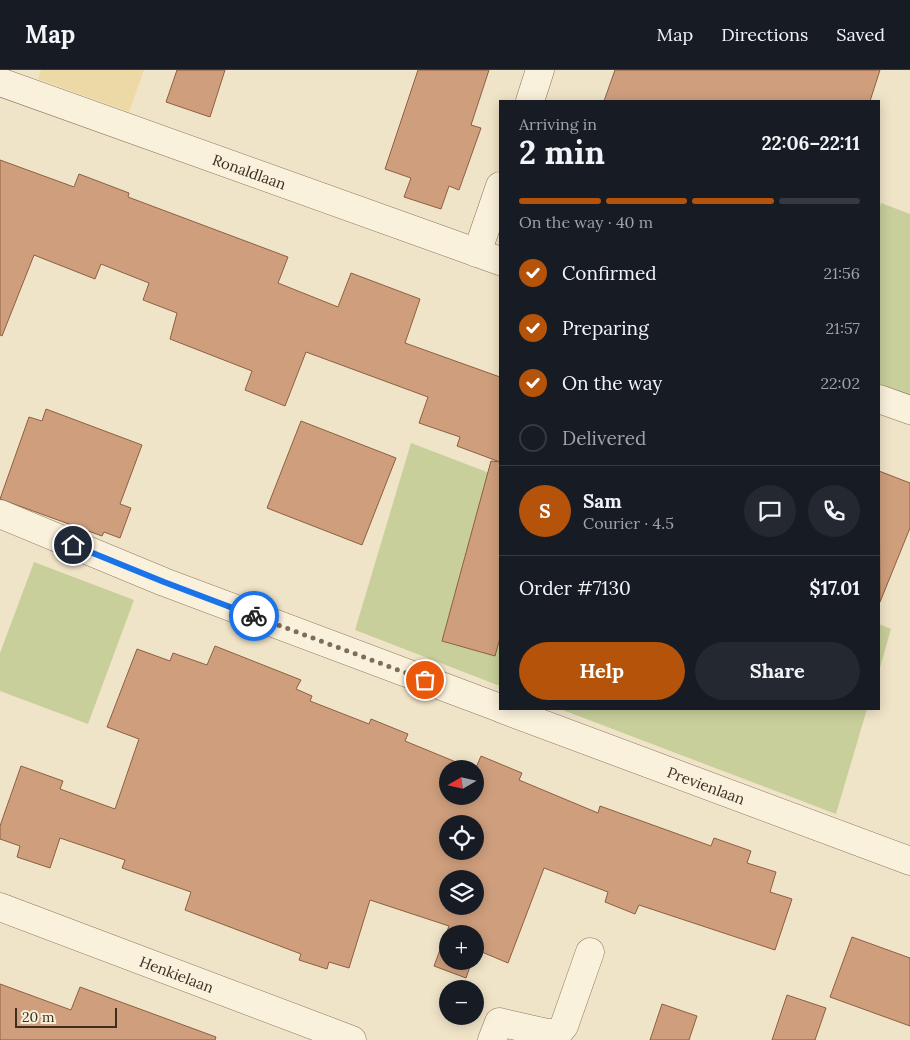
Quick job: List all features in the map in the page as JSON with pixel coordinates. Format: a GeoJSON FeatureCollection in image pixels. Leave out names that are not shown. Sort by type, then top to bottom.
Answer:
{"type":"FeatureCollection","features":[{"type":"Feature","properties":{"kind":"street"},"geometry":{"type":"LineString","coordinates":[[530,100],[540,70]]}},
{"type":"Feature","properties":{"kind":"street","name":"Ronaldlaan"},"geometry":{"type":"LineString","coordinates":[[0,82],[488,257]]}},
{"type":"Feature","properties":{"kind":"street"},"geometry":{"type":"LineString","coordinates":[[488,257],[499,192]]}},
{"type":"Feature","properties":{"kind":"street"},"geometry":{"type":"LineString","coordinates":[[880,399],[910,410]]}},
{"type":"Feature","properties":{"kind":"street","name":"Previenlaan"},"geometry":{"type":"LineString","coordinates":[[0,514],[164,582],[499,707]]}},
{"type":"Feature","properties":{"kind":"street","name":"Previenlaan"},"geometry":{"type":"LineString","coordinates":[[506,710],[910,860]]}},
{"type":"Feature","properties":{"kind":"street","name":"Henkielaan"},"geometry":{"type":"LineString","coordinates":[[0,907],[352,1040]]}},
{"type":"Feature","properties":{"kind":"street"},"geometry":{"type":"LineString","coordinates":[[492,1040],[499,1022],[547,1033],[558,1033],[564,1026],[590,952]]}},
{"type":"Feature","properties":{"kind":"green space"},"geometry":{"type":"Polygon","coordinates":[[[881,203],[910,214],[910,401],[880,389],[881,203]]]}},
{"type":"Feature","properties":{"kind":"green space"},"geometry":{"type":"Polygon","coordinates":[[[411,443],[499,477],[499,686],[355,630],[411,443]]]}},
{"type":"Feature","properties":{"kind":"green space"},"geometry":{"type":"Polygon","coordinates":[[[34,562],[134,600],[88,724],[0,691],[0,653],[34,562]]]}},
{"type":"Feature","properties":{"kind":"green space"},"geometry":{"type":"Polygon","coordinates":[[[880,624],[891,629],[880,668],[880,624]]]}},
{"type":"Feature","properties":{"kind":"green space"},"geometry":{"type":"Polygon","coordinates":[[[563,710],[867,710],[836,814],[563,710]]]}},
{"type":"Feature","properties":{"kind":"sand"},"geometry":{"type":"Polygon","coordinates":[[[41,70],[144,70],[129,112],[38,79],[41,70]]]}},
{"type":"Feature","properties":{"kind":"building"},"geometry":{"type":"Polygon","coordinates":[[[177,70],[225,70],[210,117],[166,102],[177,70]]]}},
{"type":"Feature","properties":{"kind":"building"},"geometry":{"type":"Polygon","coordinates":[[[418,70],[489,70],[471,125],[481,128],[459,190],[449,186],[441,209],[404,197],[411,178],[385,169],[418,70]]]}},
{"type":"Feature","properties":{"kind":"building"},"geometry":{"type":"Polygon","coordinates":[[[615,70],[880,70],[870,100],[604,100],[615,70]]]}},
{"type":"Feature","properties":{"kind":"building"},"geometry":{"type":"Polygon","coordinates":[[[0,160],[74,187],[79,174],[129,193],[128,197],[288,257],[278,283],[338,307],[351,273],[420,299],[405,343],[499,377],[499,462],[457,446],[460,437],[419,423],[428,397],[306,352],[285,406],[245,390],[252,371],[170,339],[177,313],[143,300],[149,283],[101,264],[95,279],[34,255],[2,336],[0,335],[0,160]]]}},
{"type":"Feature","properties":{"kind":"building"},"geometry":{"type":"Polygon","coordinates":[[[46,409],[142,445],[120,504],[131,508],[120,538],[104,532],[102,536],[0,499],[29,417],[42,421],[46,409]]]}},
{"type":"Feature","properties":{"kind":"building"},"geometry":{"type":"Polygon","coordinates":[[[301,421],[396,458],[362,545],[267,508],[301,421]]]}},
{"type":"Feature","properties":{"kind":"building"},"geometry":{"type":"Polygon","coordinates":[[[491,461],[499,462],[499,642],[495,656],[442,641],[491,461]]]}},
{"type":"Feature","properties":{"kind":"building"},"geometry":{"type":"Polygon","coordinates":[[[880,471],[910,483],[910,528],[880,602],[880,471]]]}},
{"type":"Feature","properties":{"kind":"building"},"geometry":{"type":"Polygon","coordinates":[[[215,646],[301,680],[296,689],[312,696],[310,701],[369,724],[371,719],[408,734],[405,741],[451,760],[439,760],[439,805],[484,805],[484,760],[479,760],[481,756],[522,773],[519,780],[598,813],[600,806],[711,846],[714,838],[751,851],[747,863],[776,872],[770,892],[792,899],[775,950],[639,905],[635,914],[605,902],[608,892],[544,868],[508,963],[484,953],[484,925],[446,925],[370,900],[349,968],[329,962],[327,969],[299,960],[301,954],[185,910],[191,892],[122,868],[125,860],[60,838],[50,868],[17,857],[20,846],[0,839],[0,826],[21,766],[63,781],[60,789],[115,809],[139,739],[107,727],[137,649],[170,661],[173,653],[207,665],[215,646]]]}},
{"type":"Feature","properties":{"kind":"building"},"geometry":{"type":"Polygon","coordinates":[[[852,937],[910,958],[910,1026],[830,997],[852,937]]]}},
{"type":"Feature","properties":{"kind":"building"},"geometry":{"type":"Polygon","coordinates":[[[439,953],[439,968],[434,966],[439,953]]]}},
{"type":"Feature","properties":{"kind":"building"},"geometry":{"type":"Polygon","coordinates":[[[445,970],[469,970],[466,978],[445,970]]]}},
{"type":"Feature","properties":{"kind":"building"},"geometry":{"type":"Polygon","coordinates":[[[0,984],[71,1010],[80,987],[216,1037],[215,1040],[0,1040],[0,984]]]}},
{"type":"Feature","properties":{"kind":"building"},"geometry":{"type":"Polygon","coordinates":[[[787,995],[826,1008],[815,1040],[772,1040],[787,995]]]}},
{"type":"Feature","properties":{"kind":"building"},"geometry":{"type":"Polygon","coordinates":[[[662,1004],[697,1016],[689,1040],[650,1040],[662,1004]]]}},
{"type":"Feature","properties":{"kind":"way so far"},"geometry":{"type":"LineString","coordinates":[[254,616],[425,680]]}},
{"type":"Feature","properties":{"kind":"route"},"geometry":{"type":"LineString","coordinates":[[73,545],[254,616]]}}]}
